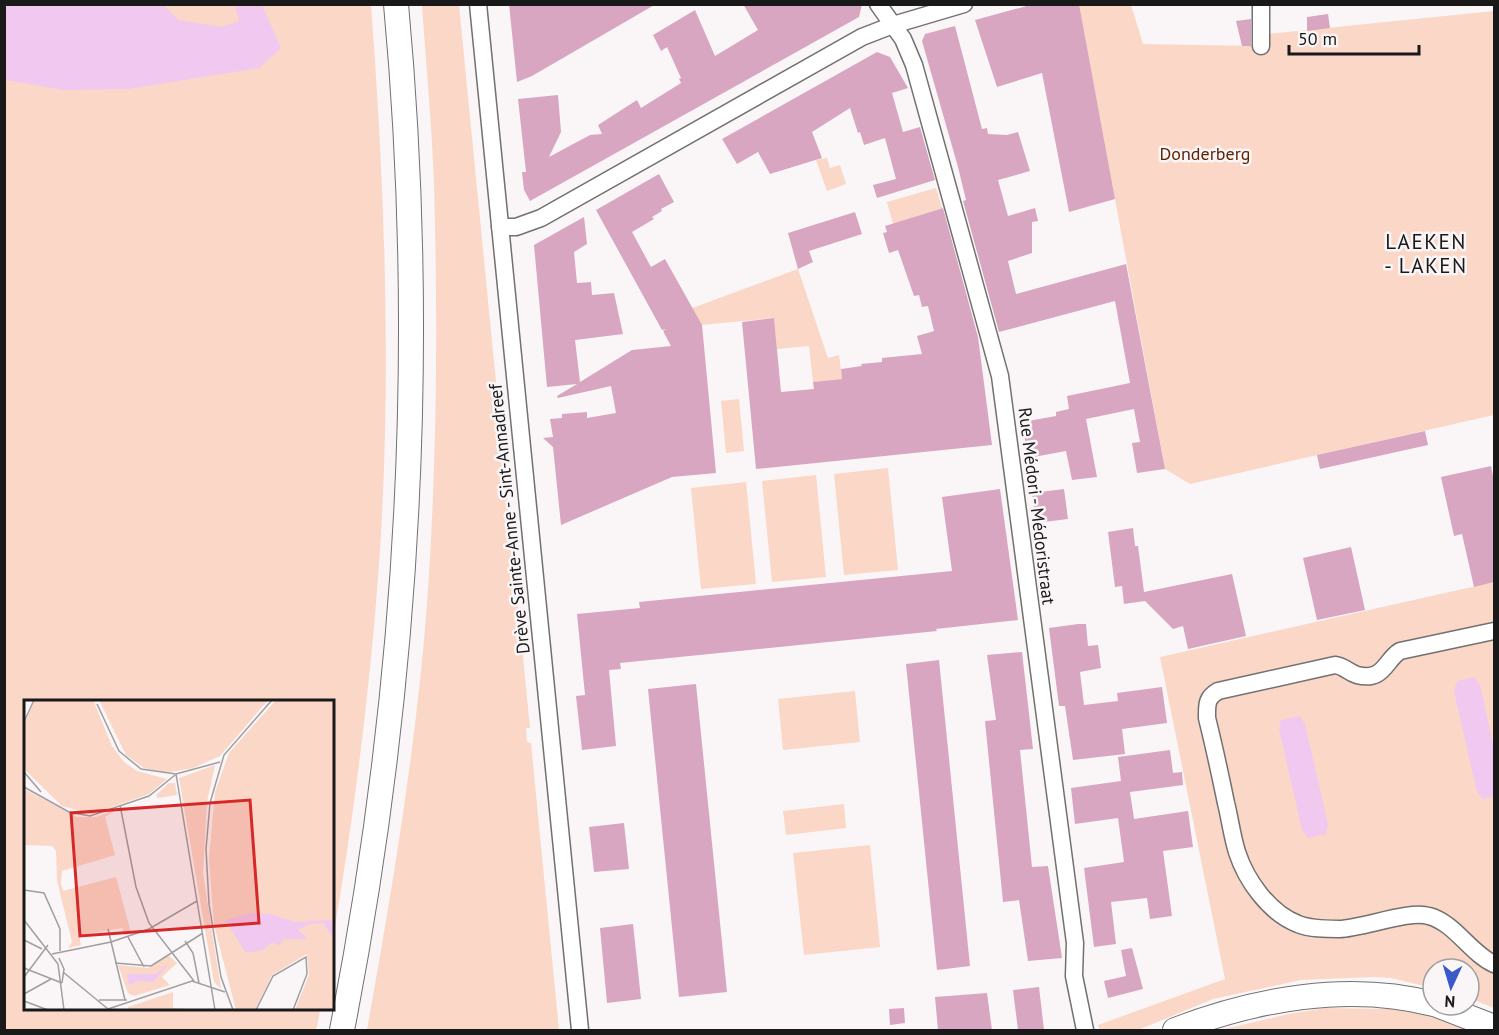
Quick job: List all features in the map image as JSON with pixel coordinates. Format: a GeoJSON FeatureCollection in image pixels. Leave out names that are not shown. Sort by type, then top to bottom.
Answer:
{"type":"FeatureCollection","features":[{"type":"Feature","properties":{"kind":"main road"},"geometry":{"type":"LineString","coordinates":[[342,1030],[364,911],[380,801],[398,648],[406,520],[411,417],[411,272],[407,153],[396,4]]}},
{"type":"Feature","properties":{"kind":"main road"},"geometry":{"type":"LineString","coordinates":[[1175,1030],[1236,1011],[1309,997],[1348,994],[1386,995],[1421,1001]]}},
{"type":"Feature","properties":{"kind":"main road"},"geometry":{"type":"LineString","coordinates":[[1468,1017],[1494,1027]]}},
{"type":"Feature","properties":{"kind":"street","name":"Drève Sainte-Anne - Sint-Annadreef"},"geometry":{"type":"LineString","coordinates":[[478,4],[580,1030]]}},
{"type":"Feature","properties":{"kind":"street","name":"Rue Médori - Médoristraat"},"geometry":{"type":"LineString","coordinates":[[878,4],[908,47],[914,65],[1000,376],[1075,943],[1074,976],[1084,1030]]}},
{"type":"Feature","properties":{"kind":"street"},"geometry":{"type":"LineString","coordinates":[[500,226],[516,227],[541,218],[862,37],[892,25],[964,4]]}},
{"type":"Feature","properties":{"kind":"street"},"geometry":{"type":"LineString","coordinates":[[1261,4],[1261,46]]}},
{"type":"Feature","properties":{"kind":"street"},"geometry":{"type":"LineString","coordinates":[[1494,631],[1400,651],[1394,654],[1385,668],[1372,675],[1355,674],[1342,666],[1335,665],[1218,691],[1208,699],[1207,707],[1237,852],[1251,880],[1277,911],[1298,924],[1308,927],[1337,929],[1368,926],[1394,919],[1425,915],[1443,921],[1494,964]]}},
{"type":"Feature","properties":{"kind":"green space"},"geometry":{"type":"Polygon","coordinates":[[[4,5],[371,5],[380,145],[385,285],[383,495],[366,706],[334,933],[334,700],[24,700],[24,1011],[320,1011],[317,1027],[314,1030],[5,1030],[4,5]]]}},
{"type":"Feature","properties":{"kind":"green space"},"geometry":{"type":"Polygon","coordinates":[[[422,5],[459,5],[530,728],[526,728],[527,742],[531,743],[559,1030],[367,1030],[410,765],[427,605],[433,500],[436,395],[434,185],[422,5]]]}},
{"type":"Feature","properties":{"kind":"green space","name":"Donderberg"},"geometry":{"type":"Polygon","coordinates":[[[1079,5],[1131,5],[1143,44],[1257,46],[1267,34],[1494,11],[1494,415],[1190,484],[1165,469],[1079,5]]]}},
{"type":"Feature","properties":{"kind":"green space"},"geometry":{"type":"Polygon","coordinates":[[[827,158],[830,168],[840,165],[846,184],[827,191],[816,160],[827,158]]]}},
{"type":"Feature","properties":{"kind":"green space"},"geometry":{"type":"Polygon","coordinates":[[[936,188],[942,208],[893,224],[887,202],[936,188]]]}},
{"type":"Feature","properties":{"kind":"green space"},"geometry":{"type":"Polygon","coordinates":[[[798,269],[828,358],[839,355],[842,379],[813,382],[809,346],[777,349],[774,318],[670,328],[668,317],[798,269]]]}},
{"type":"Feature","properties":{"kind":"green space"},"geometry":{"type":"Polygon","coordinates":[[[739,399],[744,451],[726,453],[721,401],[739,399]]]}},
{"type":"Feature","properties":{"kind":"green space"},"geometry":{"type":"Polygon","coordinates":[[[888,468],[898,570],[844,575],[834,474],[888,468]]]}},
{"type":"Feature","properties":{"kind":"green space"},"geometry":{"type":"Polygon","coordinates":[[[816,475],[826,577],[772,582],[762,481],[816,475]]]}},
{"type":"Feature","properties":{"kind":"green space"},"geometry":{"type":"Polygon","coordinates":[[[746,482],[756,584],[701,589],[691,488],[746,482]]]}},
{"type":"Feature","properties":{"kind":"green space"},"geometry":{"type":"Polygon","coordinates":[[[1494,582],[1494,1008],[1481,1003],[1481,957],[1421,957],[1421,985],[1391,978],[1374,977],[1301,980],[1213,999],[1138,1030],[1100,1030],[1098,1025],[1225,979],[1160,657],[1494,582]]]}},
{"type":"Feature","properties":{"kind":"green space"},"geometry":{"type":"Polygon","coordinates":[[[855,691],[860,742],[783,750],[778,699],[855,691]]]}},
{"type":"Feature","properties":{"kind":"green space"},"geometry":{"type":"Polygon","coordinates":[[[844,804],[846,828],[786,835],[783,811],[844,804]]]}},
{"type":"Feature","properties":{"kind":"green space"},"geometry":{"type":"Polygon","coordinates":[[[870,845],[880,947],[804,955],[793,853],[870,845]]]}},
{"type":"Feature","properties":{"kind":"green space"},"geometry":{"type":"Polygon","coordinates":[[[1325,1008],[1392,1009],[1421,1014],[1421,1017],[1430,1017],[1467,1030],[1220,1030],[1325,1008]]]}},
{"type":"Feature","properties":{"kind":"shaded area"},"geometry":{"type":"Polygon","coordinates":[[[5,4],[166,5],[165,7],[179,20],[222,27],[239,21],[235,5],[262,5],[281,48],[259,68],[128,89],[63,90],[5,80],[5,4]]]}},
{"type":"Feature","properties":{"kind":"shaded area"},"geometry":{"type":"Polygon","coordinates":[[[1474,677],[1480,685],[1494,749],[1494,797],[1483,799],[1477,792],[1454,691],[1457,681],[1474,677]]]}},
{"type":"Feature","properties":{"kind":"shaded area"},"geometry":{"type":"Polygon","coordinates":[[[1299,716],[1305,724],[1328,825],[1326,834],[1308,838],[1302,830],[1279,729],[1281,720],[1299,716]]]}},
{"type":"Feature","properties":{"kind":"building"},"geometry":{"type":"Polygon","coordinates":[[[509,4],[656,4],[532,76],[517,82],[509,4]]]}},
{"type":"Feature","properties":{"kind":"building"},"geometry":{"type":"Polygon","coordinates":[[[743,4],[862,4],[859,17],[530,201],[524,190],[522,172],[526,172],[518,99],[558,95],[561,132],[549,157],[590,135],[602,134],[598,125],[637,100],[641,108],[681,83],[679,79],[681,78],[667,47],[661,51],[653,35],[695,10],[715,56],[758,30],[743,4]]]}},
{"type":"Feature","properties":{"kind":"building"},"geometry":{"type":"Polygon","coordinates":[[[1034,4],[1079,4],[1115,199],[1069,212],[1042,73],[997,87],[975,20],[1034,4]]]}},
{"type":"Feature","properties":{"kind":"building"},"geometry":{"type":"Polygon","coordinates":[[[1328,14],[1330,28],[1307,31],[1307,17],[1328,14]]]}},
{"type":"Feature","properties":{"kind":"building"},"geometry":{"type":"Polygon","coordinates":[[[1251,19],[1251,46],[1242,46],[1236,21],[1251,19]]]}},
{"type":"Feature","properties":{"kind":"building"},"geometry":{"type":"Polygon","coordinates":[[[955,26],[982,129],[987,128],[988,134],[1007,135],[1018,132],[1030,171],[998,180],[1008,216],[1035,208],[1038,221],[1032,222],[1032,253],[1008,261],[1016,294],[1126,264],[1165,469],[1137,473],[1132,443],[1140,442],[1134,409],[1086,419],[1097,477],[1072,480],[1066,451],[1028,458],[1022,422],[1056,416],[1056,412],[1069,409],[1067,396],[1130,383],[1115,301],[999,332],[963,201],[966,200],[958,167],[922,41],[925,34],[955,26]]]}},
{"type":"Feature","properties":{"kind":"building"},"geometry":{"type":"Polygon","coordinates":[[[877,52],[890,57],[908,88],[892,93],[903,132],[920,127],[935,180],[877,198],[873,185],[896,179],[885,138],[864,145],[850,108],[812,132],[822,158],[770,174],[758,152],[737,164],[722,139],[877,52]]]}},
{"type":"Feature","properties":{"kind":"building"},"geometry":{"type":"Polygon","coordinates":[[[659,174],[674,202],[661,209],[662,211],[652,217],[654,219],[632,232],[651,267],[665,259],[702,325],[716,473],[672,477],[561,525],[553,447],[543,438],[553,437],[550,419],[562,418],[562,414],[587,412],[587,418],[616,413],[611,386],[558,398],[557,396],[577,384],[547,387],[534,245],[584,217],[587,244],[574,252],[577,283],[591,282],[592,295],[614,293],[623,334],[575,340],[580,382],[632,350],[671,346],[663,331],[666,329],[662,330],[596,210],[659,174]]]}},
{"type":"Feature","properties":{"kind":"building"},"geometry":{"type":"Polygon","coordinates":[[[943,208],[978,337],[992,445],[756,469],[742,322],[774,318],[781,392],[814,389],[813,382],[842,379],[841,369],[882,362],[882,358],[922,354],[917,336],[934,331],[928,306],[922,307],[919,295],[914,296],[898,250],[889,253],[883,233],[887,232],[885,226],[943,208]]]}},
{"type":"Feature","properties":{"kind":"building"},"geometry":{"type":"Polygon","coordinates":[[[855,212],[862,234],[809,251],[813,262],[798,269],[788,233],[855,212]]]}},
{"type":"Feature","properties":{"kind":"building"},"geometry":{"type":"Polygon","coordinates":[[[1425,431],[1428,445],[1320,469],[1317,455],[1425,431]]]}},
{"type":"Feature","properties":{"kind":"building"},"geometry":{"type":"Polygon","coordinates":[[[1491,466],[1494,481],[1494,582],[1474,587],[1462,534],[1454,536],[1441,477],[1491,466]]]}},
{"type":"Feature","properties":{"kind":"building"},"geometry":{"type":"Polygon","coordinates":[[[1000,489],[1018,620],[936,629],[937,631],[620,663],[621,669],[609,670],[616,746],[582,750],[576,696],[585,695],[577,614],[640,608],[639,602],[952,571],[942,497],[1000,489]]]}},
{"type":"Feature","properties":{"kind":"building"},"geometry":{"type":"Polygon","coordinates":[[[1064,489],[1068,519],[1036,523],[1032,493],[1064,489]]]}},
{"type":"Feature","properties":{"kind":"building"},"geometry":{"type":"Polygon","coordinates":[[[1133,528],[1135,546],[1138,546],[1144,592],[1232,574],[1246,636],[1188,649],[1183,626],[1173,629],[1145,601],[1124,604],[1122,586],[1115,587],[1108,532],[1133,528]]]}},
{"type":"Feature","properties":{"kind":"building"},"geometry":{"type":"Polygon","coordinates":[[[1351,547],[1365,610],[1317,620],[1303,558],[1351,547]]]}},
{"type":"Feature","properties":{"kind":"building"},"geometry":{"type":"Polygon","coordinates":[[[1086,624],[1088,646],[1098,645],[1101,668],[1080,672],[1084,705],[1118,701],[1117,693],[1162,687],[1167,723],[1122,729],[1125,754],[1073,760],[1065,706],[1059,706],[1049,628],[1086,624]]]}},
{"type":"Feature","properties":{"kind":"building"},"geometry":{"type":"Polygon","coordinates":[[[1022,652],[1033,749],[1020,750],[1032,867],[1048,866],[1062,958],[1028,961],[1019,900],[1003,902],[985,721],[996,720],[987,655],[1022,652]]]}},
{"type":"Feature","properties":{"kind":"building"},"geometry":{"type":"Polygon","coordinates":[[[939,660],[970,966],[937,970],[906,664],[939,660]]]}},
{"type":"Feature","properties":{"kind":"building"},"geometry":{"type":"Polygon","coordinates":[[[696,684],[727,992],[679,997],[648,689],[696,684]]]}},
{"type":"Feature","properties":{"kind":"building"},"geometry":{"type":"Polygon","coordinates":[[[1170,750],[1173,773],[1182,772],[1183,785],[1130,792],[1134,819],[1188,811],[1193,847],[1163,851],[1172,916],[1150,919],[1147,898],[1111,902],[1116,944],[1094,947],[1084,868],[1124,862],[1118,818],[1075,824],[1071,788],[1121,781],[1118,757],[1170,750]]]}},
{"type":"Feature","properties":{"kind":"building"},"geometry":{"type":"Polygon","coordinates":[[[624,823],[629,869],[594,872],[589,827],[624,823]]]}},
{"type":"Feature","properties":{"kind":"building"},"geometry":{"type":"Polygon","coordinates":[[[633,924],[641,999],[607,1003],[600,928],[633,924]]]}},
{"type":"Feature","properties":{"kind":"building"},"geometry":{"type":"Polygon","coordinates":[[[1132,948],[1143,989],[1108,998],[1104,981],[1126,976],[1121,950],[1132,948]]]}},
{"type":"Feature","properties":{"kind":"building"},"geometry":{"type":"Polygon","coordinates":[[[1039,987],[1044,1030],[1018,1030],[1013,990],[1039,987]]]}},
{"type":"Feature","properties":{"kind":"building"},"geometry":{"type":"Polygon","coordinates":[[[987,993],[992,1030],[938,1030],[935,997],[987,993]]]}},
{"type":"Feature","properties":{"kind":"building"},"geometry":{"type":"Polygon","coordinates":[[[904,1008],[905,1023],[890,1025],[889,1009],[904,1008]]]}},
{"type":"Feature","properties":{"kind":"district","name":"LAEKEN - LAKEN"},"geometry":{"type":"Point","coordinates":[1426,253]}}]}
